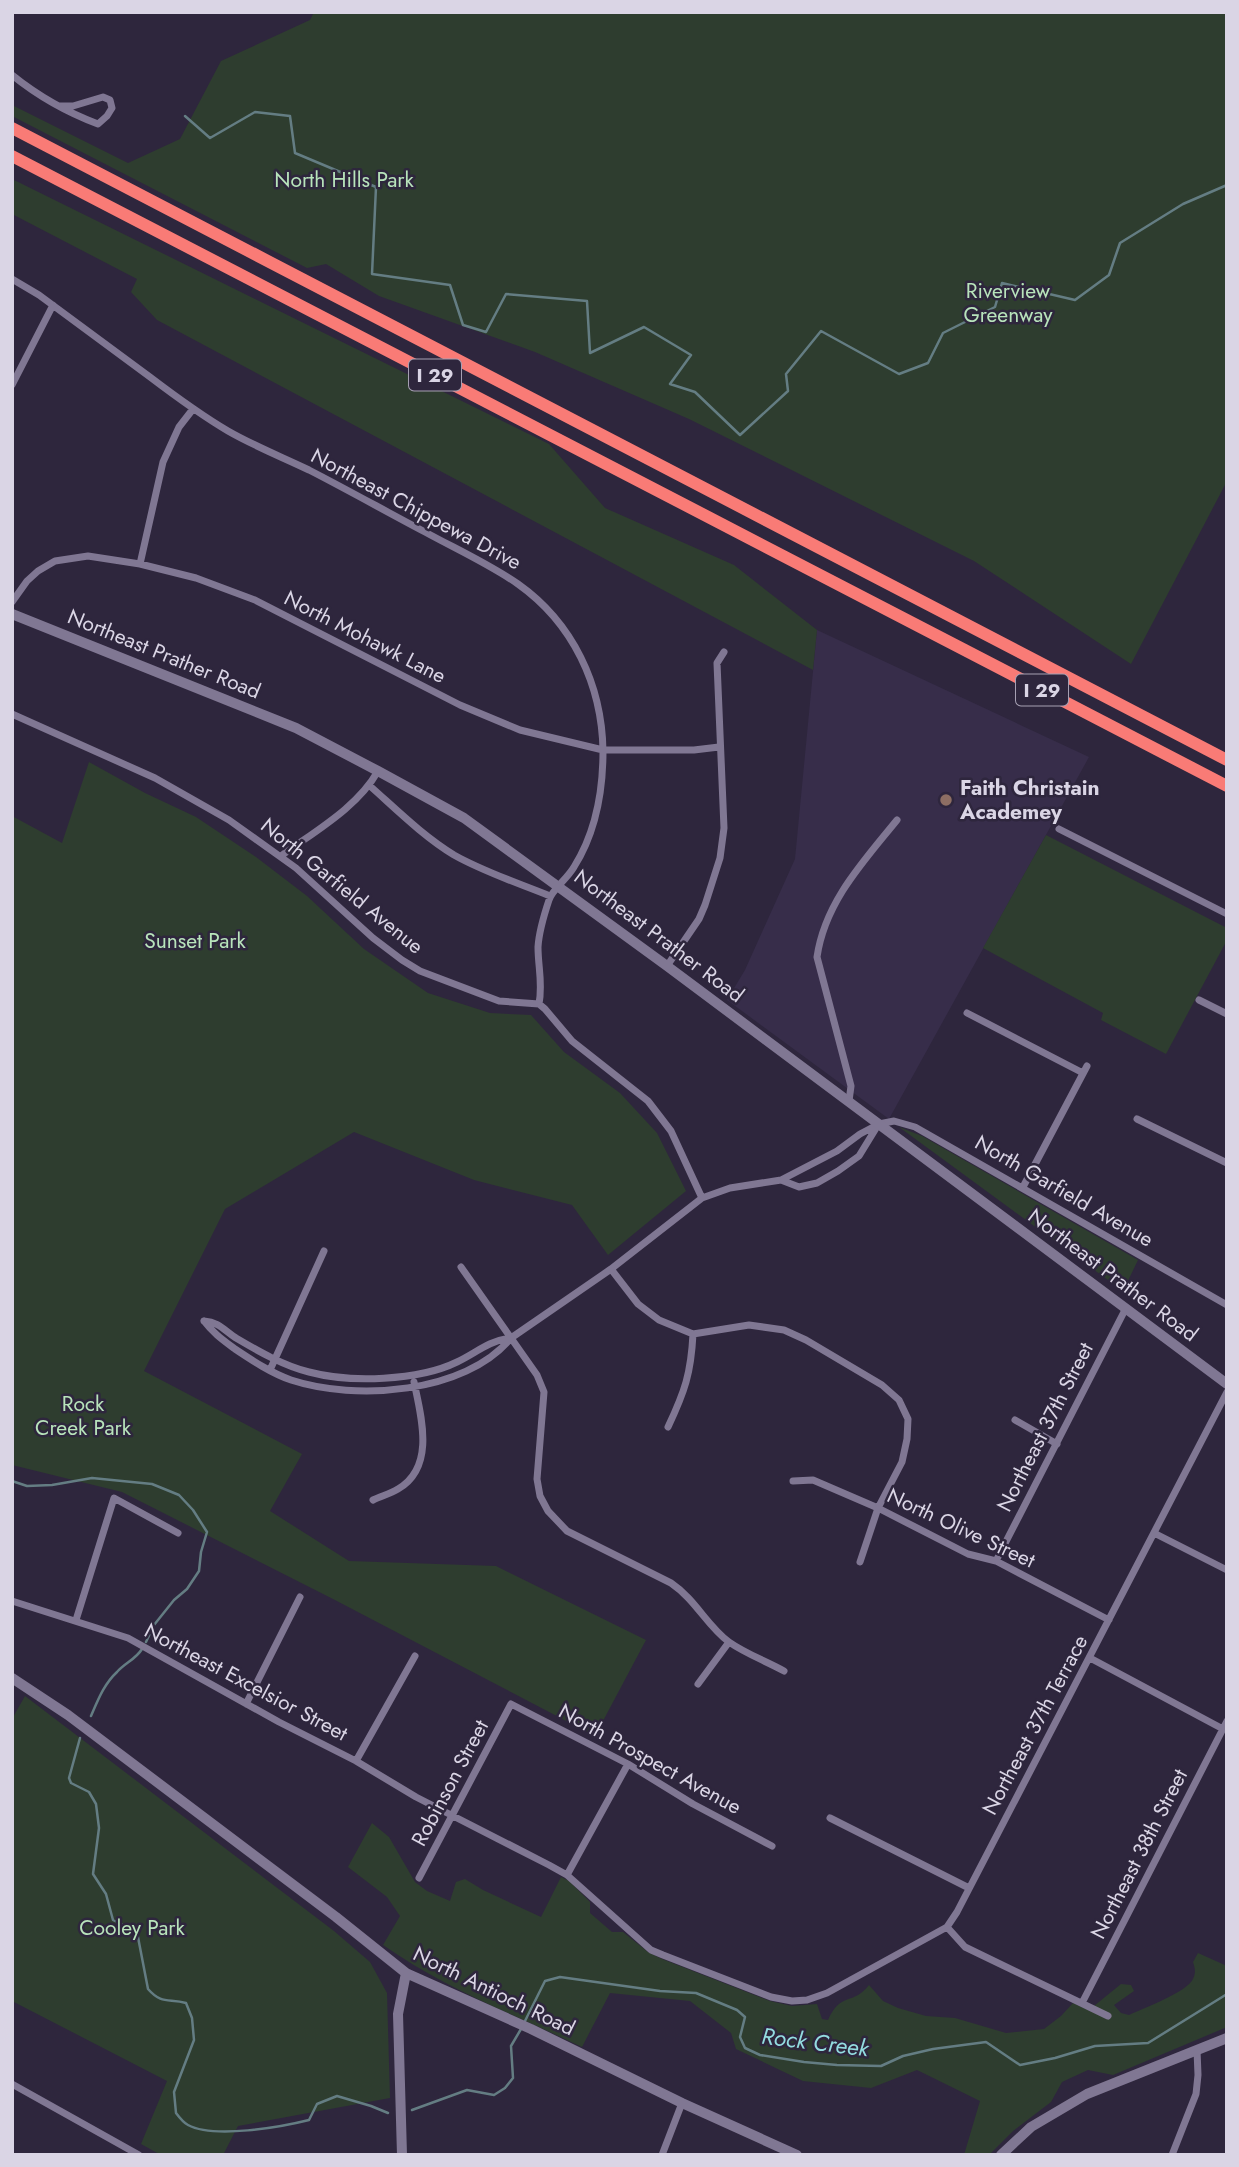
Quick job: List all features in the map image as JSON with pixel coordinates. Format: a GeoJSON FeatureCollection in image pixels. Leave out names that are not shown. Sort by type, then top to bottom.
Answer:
{"type":"FeatureCollection","features":[{"type":"Feature","properties":{"kind":"highway","name":"I 29"},"geometry":{"type":"LineString","coordinates":[[12,128],[1227,760]]}},
{"type":"Feature","properties":{"kind":"highway","name":"I 29"},"geometry":{"type":"LineString","coordinates":[[12,156],[1227,786]]}},
{"type":"Feature","properties":{"kind":"main road","name":"Northeast Prather Road"},"geometry":{"type":"LineString","coordinates":[[12,614],[296,728],[464,818],[1227,1384]]}},
{"type":"Feature","properties":{"kind":"main road","name":"North Antioch Road"},"geometry":{"type":"LineString","coordinates":[[12,1678],[68,1715],[407,1973],[797,2155]]}},
{"type":"Feature","properties":{"kind":"main road"},"geometry":{"type":"LineString","coordinates":[[402,2155],[398,2014],[407,1973]]}},
{"type":"Feature","properties":{"kind":"main road"},"geometry":{"type":"LineString","coordinates":[[1001,2155],[1031,2127],[1087,2094],[1227,2038]]}},
{"type":"Feature","properties":{"kind":"street"},"geometry":{"type":"LineString","coordinates":[[12,75],[32,91],[59,106],[98,124],[112,108],[110,100],[103,97],[73,106],[59,106]]}},
{"type":"Feature","properties":{"kind":"street","name":"Northeast Chippewa Drive"},"geometry":{"type":"LineString","coordinates":[[12,279],[53,305],[193,409],[261,449],[331,482],[501,573],[542,604],[561,626],[585,664],[596,691],[603,750],[595,821],[581,856],[560,887],[550,896]]}},
{"type":"Feature","properties":{"kind":"street"},"geometry":{"type":"LineString","coordinates":[[12,384],[53,305]]}},
{"type":"Feature","properties":{"kind":"street"},"geometry":{"type":"LineString","coordinates":[[140,565],[163,462],[179,427],[193,409]]}},
{"type":"Feature","properties":{"kind":"street","name":"North Mohawk Lane"},"geometry":{"type":"LineString","coordinates":[[12,602],[27,581],[55,561],[88,555],[140,565],[196,578],[255,600],[460,705],[532,733],[603,750],[694,750],[719,747]]}},
{"type":"Feature","properties":{"kind":"street"},"geometry":{"type":"LineString","coordinates":[[667,966],[699,919],[720,858],[724,828],[717,663],[724,652]]}},
{"type":"Feature","properties":{"kind":"street","name":"North Garfield Avenue"},"geometry":{"type":"LineString","coordinates":[[12,714],[185,794],[229,820],[281,856],[373,938],[421,971],[499,1001],[539,1004]]}},
{"type":"Feature","properties":{"kind":"street"},"geometry":{"type":"LineString","coordinates":[[281,856],[350,806],[370,786],[378,771]]}},
{"type":"Feature","properties":{"kind":"street"},"geometry":{"type":"LineString","coordinates":[[370,786],[393,810],[453,854],[550,896],[539,938],[538,966],[542,986],[539,1004],[572,1041],[648,1101],[671,1131],[702,1198]]}},
{"type":"Feature","properties":{"kind":"street"},"geometry":{"type":"LineString","coordinates":[[849,1101],[850,1086],[817,957],[820,937],[827,918],[850,877],[897,820]]}},
{"type":"Feature","properties":{"kind":"street"},"geometry":{"type":"LineString","coordinates":[[1059,830],[1227,914]]}},
{"type":"Feature","properties":{"kind":"street"},"geometry":{"type":"LineString","coordinates":[[1199,1000],[1227,1014]]}},
{"type":"Feature","properties":{"kind":"street"},"geometry":{"type":"LineString","coordinates":[[967,1013],[1085,1069],[1023,1187]]}},
{"type":"Feature","properties":{"kind":"street"},"geometry":{"type":"LineString","coordinates":[[1138,1119],[1227,1163]]}},
{"type":"Feature","properties":{"kind":"street","name":"North Garfield Avenue"},"geometry":{"type":"LineString","coordinates":[[879,1124],[894,1121],[915,1126],[1227,1306]]}},
{"type":"Feature","properties":{"kind":"street"},"geometry":{"type":"LineString","coordinates":[[781,1180],[799,1187],[817,1183],[859,1156],[879,1124]]}},
{"type":"Feature","properties":{"kind":"street"},"geometry":{"type":"LineString","coordinates":[[510,1338],[494,1340],[439,1370],[373,1379],[340,1378],[307,1372],[234,1336],[215,1322],[204,1321],[212,1333],[257,1364],[300,1382],[352,1392],[397,1390],[450,1378],[484,1361],[502,1348],[510,1338],[611,1269],[702,1198],[730,1188],[781,1180],[825,1158],[879,1124]]}},
{"type":"Feature","properties":{"kind":"street"},"geometry":{"type":"LineString","coordinates":[[270,1370],[324,1251]]}},
{"type":"Feature","properties":{"kind":"street"},"geometry":{"type":"LineString","coordinates":[[461,1267],[537,1375],[544,1392],[537,1479],[540,1496],[548,1511],[567,1531],[671,1583],[687,1594],[706,1619],[729,1642],[784,1671]]}},
{"type":"Feature","properties":{"kind":"street"},"geometry":{"type":"LineString","coordinates":[[611,1269],[638,1304],[659,1320],[693,1334],[749,1325],[784,1330],[882,1385],[899,1401],[908,1419],[902,1462],[878,1508],[860,1562]]}},
{"type":"Feature","properties":{"kind":"street","name":"Northeast 37th Street"},"geometry":{"type":"LineString","coordinates":[[996,1561],[1126,1308]]}},
{"type":"Feature","properties":{"kind":"street"},"geometry":{"type":"LineString","coordinates":[[668,1427],[685,1393],[692,1364],[693,1334]]}},
{"type":"Feature","properties":{"kind":"street"},"geometry":{"type":"LineString","coordinates":[[373,1500],[400,1488],[421,1460],[424,1442],[412,1374]]}},
{"type":"Feature","properties":{"kind":"street","name":"Northeast 37th Terrace"},"geometry":{"type":"LineString","coordinates":[[947,1927],[1227,1392]]}},
{"type":"Feature","properties":{"kind":"street"},"geometry":{"type":"LineString","coordinates":[[1015,1420],[1057,1444]]}},
{"type":"Feature","properties":{"kind":"street","name":"North Olive Street"},"geometry":{"type":"LineString","coordinates":[[793,1481],[814,1480],[878,1508],[968,1554],[996,1561],[1109,1620]]}},
{"type":"Feature","properties":{"kind":"street"},"geometry":{"type":"LineString","coordinates":[[76,1620],[114,1499],[178,1533]]}},
{"type":"Feature","properties":{"kind":"street"},"geometry":{"type":"LineString","coordinates":[[1154,1533],[1227,1570]]}},
{"type":"Feature","properties":{"kind":"street"},"geometry":{"type":"LineString","coordinates":[[246,1704],[300,1597]]}},
{"type":"Feature","properties":{"kind":"street","name":"Northeast Excelsior Street"},"geometry":{"type":"LineString","coordinates":[[12,1601],[128,1638],[453,1816],[567,1875],[652,1950],[771,1997],[800,2000],[818,1998],[947,1927]]}},
{"type":"Feature","properties":{"kind":"street"},"geometry":{"type":"LineString","coordinates":[[698,1684],[729,1642]]}},
{"type":"Feature","properties":{"kind":"street"},"geometry":{"type":"LineString","coordinates":[[356,1761],[415,1656]]}},
{"type":"Feature","properties":{"kind":"street"},"geometry":{"type":"LineString","coordinates":[[1090,1658],[1225,1725]]}},
{"type":"Feature","properties":{"kind":"street","name":"North Prospect Avenue"},"geometry":{"type":"LineString","coordinates":[[512,1704],[628,1764],[693,1804],[772,1846]]}},
{"type":"Feature","properties":{"kind":"street","name":"Robinson Street"},"geometry":{"type":"LineString","coordinates":[[419,1878],[512,1704]]}},
{"type":"Feature","properties":{"kind":"street","name":"Northeast 38th Street"},"geometry":{"type":"LineString","coordinates":[[1082,2003],[1225,1725]]}},
{"type":"Feature","properties":{"kind":"street"},"geometry":{"type":"LineString","coordinates":[[567,1875],[628,1764]]}},
{"type":"Feature","properties":{"kind":"street"},"geometry":{"type":"LineString","coordinates":[[830,1818],[969,1888]]}},
{"type":"Feature","properties":{"kind":"street"},"geometry":{"type":"LineString","coordinates":[[947,1927],[965,1947],[1108,2015]]}},
{"type":"Feature","properties":{"kind":"street"},"geometry":{"type":"LineString","coordinates":[[1172,2155],[1196,2094],[1197,2050]]}},
{"type":"Feature","properties":{"kind":"street"},"geometry":{"type":"LineString","coordinates":[[12,2084],[139,2155]]}},
{"type":"Feature","properties":{"kind":"street"},"geometry":{"type":"LineString","coordinates":[[662,2155],[682,2103]]}},
{"type":"Feature","properties":{"kind":"shaded area"},"geometry":{"type":"Polygon","coordinates":[[[817,630],[1089,757],[889,1119],[727,1000],[745,970],[795,859],[817,630]]]}},
{"type":"Feature","properties":{"kind":"green space"},"geometry":{"type":"Polygon","coordinates":[[[314,12],[1227,12],[1227,481],[1131,664],[974,561],[689,419],[535,352],[379,296],[326,264],[307,268],[12,116],[12,105],[128,163],[180,139],[221,61],[310,20],[314,12]]]}},
{"type":"Feature","properties":{"kind":"green space"},"geometry":{"type":"Polygon","coordinates":[[[12,179],[549,444],[605,508],[734,565],[817,630],[813,670],[157,320],[131,292],[137,279],[12,214],[12,179]]]}},
{"type":"Feature","properties":{"kind":"green space"},"geometry":{"type":"Polygon","coordinates":[[[89,762],[196,817],[256,857],[307,896],[364,949],[428,993],[490,1013],[531,1015],[564,1052],[620,1093],[657,1133],[686,1191],[608,1255],[572,1205],[474,1180],[354,1132],[225,1209],[144,1371],[302,1454],[270,1511],[349,1561],[496,1566],[646,1640],[595,1736],[122,1492],[12,1465],[12,816],[62,843],[89,762]]]}},
{"type":"Feature","properties":{"kind":"green space"},"geometry":{"type":"Polygon","coordinates":[[[1046,835],[1227,928],[1227,940],[1166,1054],[1101,1020],[1103,1013],[983,948],[1046,835]]]}},
{"type":"Feature","properties":{"kind":"green space"},"geometry":{"type":"Polygon","coordinates":[[[899,1127],[922,1136],[1138,1260],[1123,1291],[899,1127]]]}},
{"type":"Feature","properties":{"kind":"green space","name":"Cooley Park"},"geometry":{"type":"Polygon","coordinates":[[[25,1696],[334,1931],[370,1962],[387,1993],[390,2098],[238,2126],[223,2155],[161,2155],[141,2144],[167,2081],[12,2001],[12,1719],[25,1696]]]}},
{"type":"Feature","properties":{"kind":"green space"},"geometry":{"type":"Polygon","coordinates":[[[372,1823],[389,1837],[415,1882],[427,1891],[450,1901],[456,1882],[465,1879],[541,1917],[561,1877],[569,1881],[590,1902],[590,1913],[612,1932],[623,1932],[648,1952],[770,2001],[792,2006],[817,2004],[822,2019],[828,2020],[838,2005],[858,1995],[869,1985],[883,2001],[898,2008],[926,2016],[955,2018],[1006,2033],[1044,2029],[1073,2003],[1089,2010],[1121,1984],[1131,1985],[1134,1991],[1114,2005],[1121,2013],[1129,2015],[1189,1984],[1194,1977],[1193,1962],[1198,1953],[1227,1966],[1227,2027],[1113,2075],[1088,2070],[1062,2082],[1051,2102],[1013,2131],[989,2155],[964,2155],[980,2101],[917,2070],[871,2088],[803,2081],[736,2049],[731,2033],[690,2001],[610,1993],[582,2047],[430,1975],[383,1945],[400,1916],[387,1897],[348,1867],[372,1823]]]}},
{"type":"Feature","properties":{"kind":"waterway"},"geometry":{"type":"LineString","coordinates":[[185,116],[210,138],[255,112],[290,116],[295,153],[376,187],[372,274],[450,285],[463,325],[486,332],[506,294],[587,301],[590,353],[644,327],[691,355],[670,384],[695,392],[740,435],[788,391],[786,374],[821,331],[899,374],[928,363],[943,333],[995,307],[1002,283],[1075,300],[1109,275],[1120,243],[1183,204],[1227,185]]}},
{"type":"Feature","properties":{"kind":"waterway","name":"Rock Creek"},"geometry":{"type":"LineString","coordinates":[[12,1481],[27,1486],[92,1478],[152,1484],[179,1495],[193,1510],[207,1532],[199,1571],[187,1589],[174,1600],[154,1625],[146,1642]]}},
{"type":"Feature","properties":{"kind":"waterway","name":"Rock Creek"},"geometry":{"type":"LineString","coordinates":[[91,1716],[108,1682],[142,1649]]}},
{"type":"Feature","properties":{"kind":"waterway","name":"Rock Creek"},"geometry":{"type":"LineString","coordinates":[[80,1738],[69,1778],[71,1783],[89,1792],[96,1804],[99,1828],[93,1874],[106,1894],[113,1920],[137,1932],[148,1989],[162,1999],[186,2003],[192,2018],[194,2040],[174,2092],[176,2113],[188,2125],[214,2131],[265,2128],[309,2120],[317,2104],[337,2096],[388,2113]]}},
{"type":"Feature","properties":{"kind":"waterway","name":"Rock Creek"},"geometry":{"type":"LineString","coordinates":[[524,2023],[545,1981],[560,1977],[660,1991],[696,1993],[737,2010],[745,2017],[740,2037],[745,2048],[760,2055],[804,2062],[881,2066],[903,2056],[933,2049],[986,2042],[1020,2065],[1095,2046],[1148,2043],[1227,1994]]}},
{"type":"Feature","properties":{"kind":"waterway","name":"Rock Creek"},"geometry":{"type":"LineString","coordinates":[[412,2110],[467,2090],[494,2095],[505,2088],[513,2078],[511,2046],[521,2029]]}},
{"type":"Feature","properties":{"kind":"place","name":"Faith Christain Academey"},"geometry":{"type":"Point","coordinates":[946,800]}},
{"type":"Feature","properties":{"kind":"park label","name":"North Hills Park"},"geometry":{"type":"Point","coordinates":[344,180]}},
{"type":"Feature","properties":{"kind":"park label","name":"Riverview Greenway"},"geometry":{"type":"Point","coordinates":[1008,303]}},
{"type":"Feature","properties":{"kind":"park label","name":"Sunset Park"},"geometry":{"type":"Point","coordinates":[195,941]}},
{"type":"Feature","properties":{"kind":"park label","name":"Rock Creek Park"},"geometry":{"type":"Point","coordinates":[83,1416]}}]}
